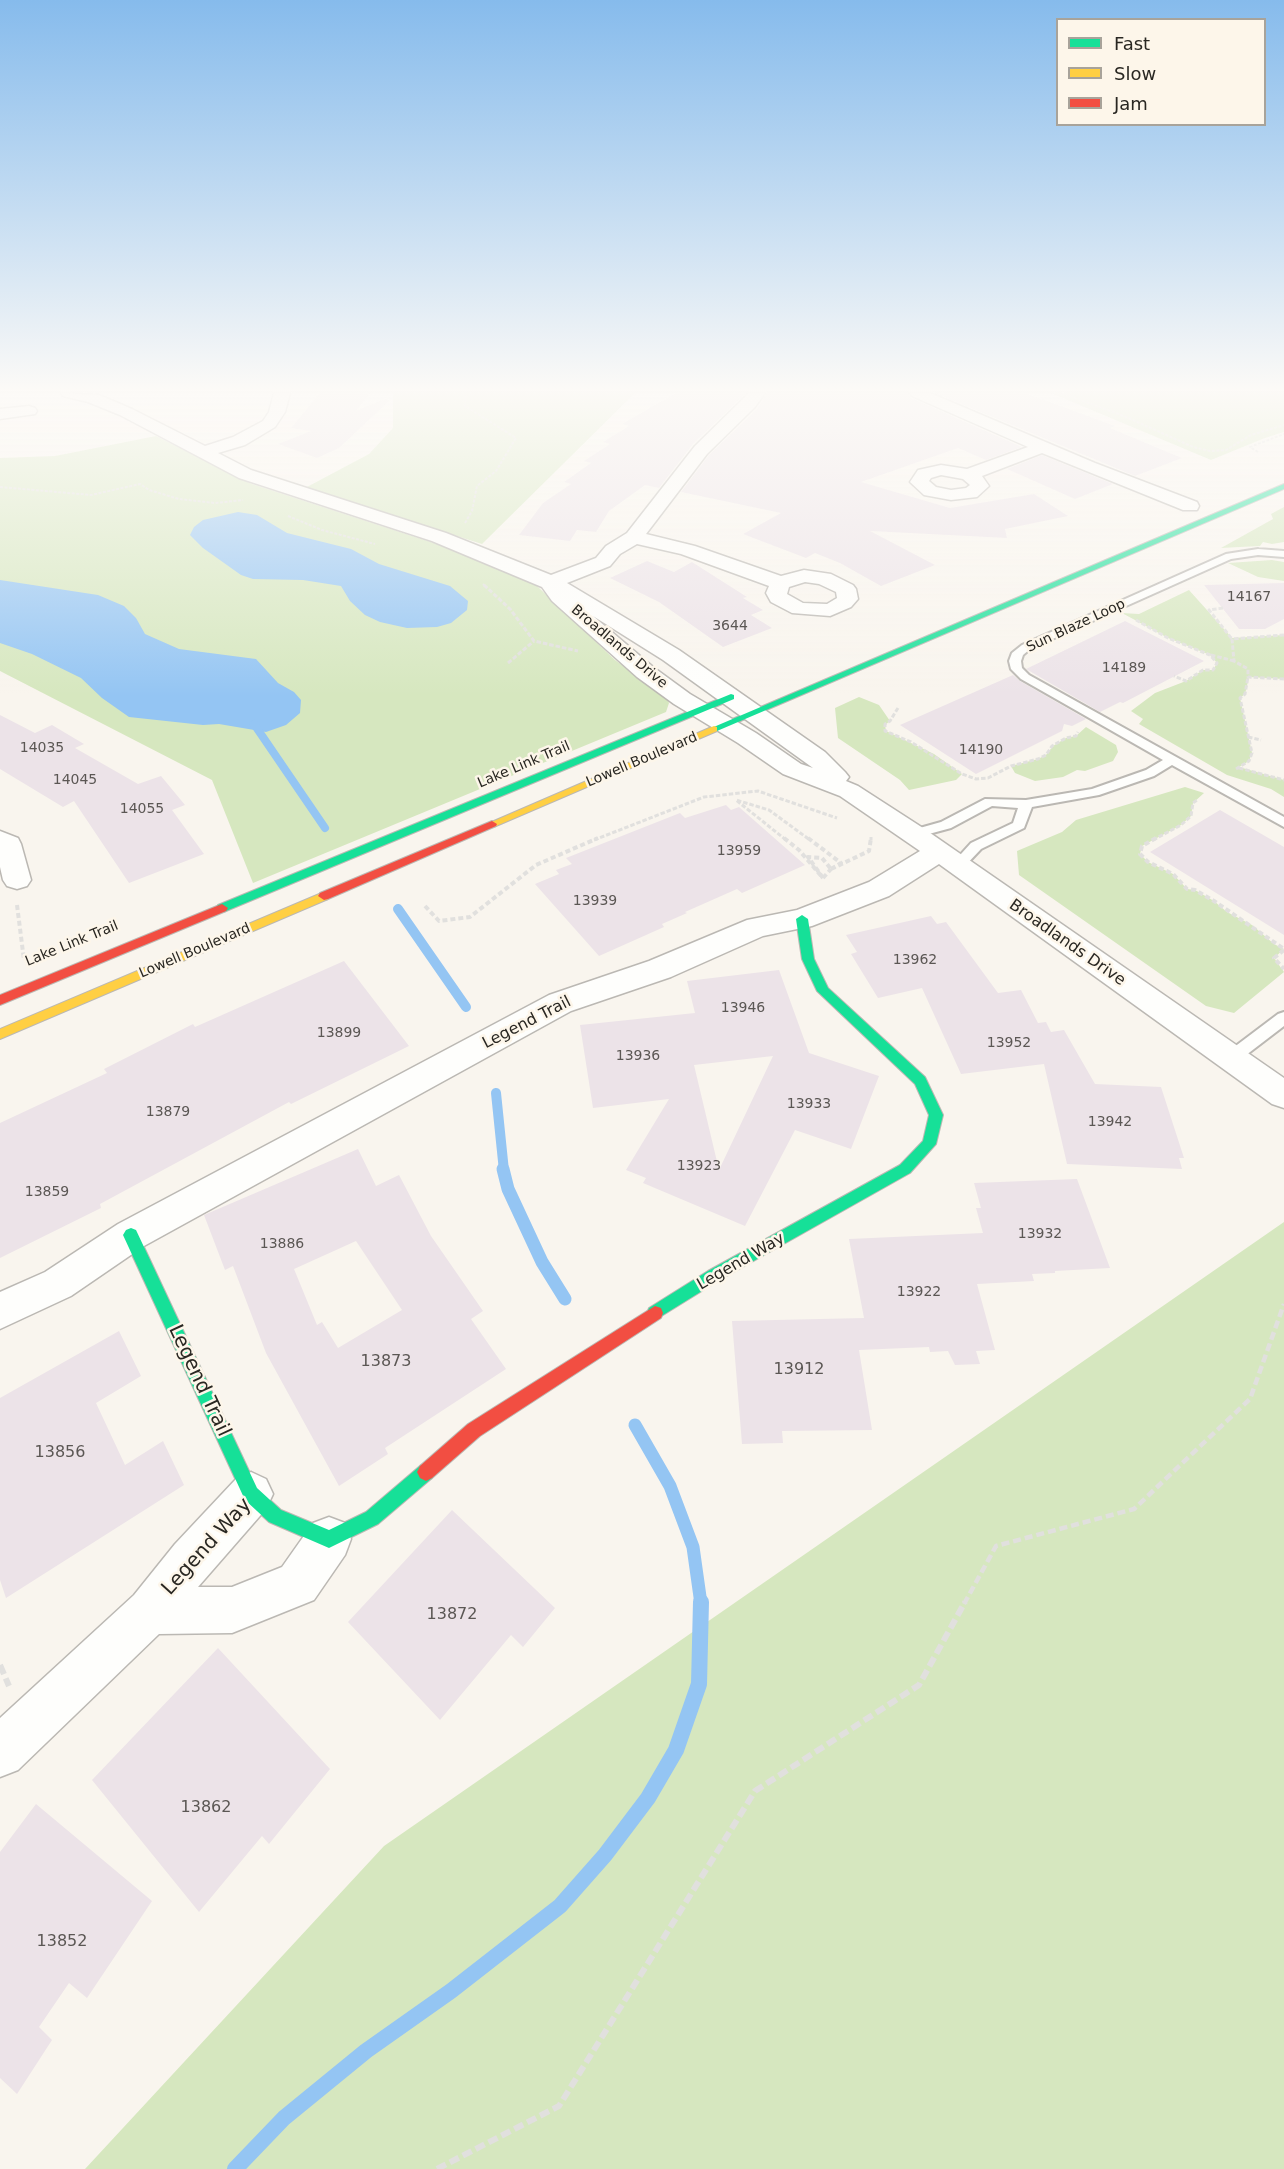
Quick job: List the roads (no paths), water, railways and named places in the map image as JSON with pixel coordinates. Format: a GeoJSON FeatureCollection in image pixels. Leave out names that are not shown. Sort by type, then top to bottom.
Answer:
{"type":"FeatureCollection","features":[{"type":"Feature","properties":{"kind":"main road","name":"Lowell Boulevard"},"geometry":{"type":"LineString","coordinates":[[0,1000],[701,710],[743,700],[1263,494]]}},
{"type":"Feature","properties":{"kind":"main road"},"geometry":{"type":"LineString","coordinates":[[1170,514],[1195,503]]}},
{"type":"Feature","properties":{"kind":"main road","name":"Lowell Boulevard"},"geometry":{"type":"LineString","coordinates":[[0,1034],[726,724],[743,700]]}},
{"type":"Feature","properties":{"kind":"main road","name":"Legend Way"},"geometry":{"type":"LineString","coordinates":[[251,1494],[275,1516],[329,1539],[372,1518],[474,1430],[713,1276],[905,1169],[928,1144],[936,1115],[920,1081],[823,991],[808,959],[802,919]]}},
{"type":"Feature","properties":{"kind":"main road","name":"Legend Trail"},"geometry":{"type":"LineString","coordinates":[[131,1235],[251,1494]]}},
{"type":"Feature","properties":{"kind":"street","name":"Broadlands Drive"},"geometry":{"type":"LineString","coordinates":[[303,494],[439,537],[541,578],[671,655],[743,700],[816,757],[849,791],[937,850],[1284,1095]]}},
{"type":"Feature","properties":{"kind":"street"},"geometry":{"type":"LineString","coordinates":[[541,578],[603,562],[613,550],[634,537],[667,494]]}},
{"type":"Feature","properties":{"kind":"street"},"geometry":{"type":"LineString","coordinates":[[1125,494],[1170,514]]}},
{"type":"Feature","properties":{"kind":"street"},"geometry":{"type":"LineString","coordinates":[[1169,494],[1195,503]]}},
{"type":"Feature","properties":{"kind":"street"},"geometry":{"type":"LineString","coordinates":[[634,537],[688,550],[780,583]]}},
{"type":"Feature","properties":{"kind":"street","name":"Broadlands Drive"},"geometry":{"type":"LineString","coordinates":[[541,578],[559,597],[645,672],[792,769],[849,791]]}},
{"type":"Feature","properties":{"kind":"street"},"geometry":{"type":"LineString","coordinates":[[0,839],[8,844],[17,880]]}},
{"type":"Feature","properties":{"kind":"street","name":"Legend Trail"},"geometry":{"type":"LineString","coordinates":[[0,1311],[58,1284],[131,1235],[560,1003],[660,969],[757,927],[802,919],[879,889],[937,850]]}},
{"type":"Feature","properties":{"kind":"street","name":"Legend Way"},"geometry":{"type":"LineString","coordinates":[[0,1752],[150,1611],[191,1560],[251,1494]]}},
{"type":"Feature","properties":{"kind":"street","name":"Legend Way"},"geometry":{"type":"LineString","coordinates":[[150,1611],[232,1610],[298,1584],[329,1539]]}},
{"type":"Feature","properties":{"kind":"lane","name":"Sun Blaze Loop"},"geometry":{"type":"LineString","coordinates":[[1284,554],[1258,552],[1229,556],[1026,647],[1018,653],[1016,664],[1025,677],[1284,823]]}},
{"type":"Feature","properties":{"kind":"lane"},"geometry":{"type":"LineString","coordinates":[[1026,804],[1019,825],[976,846],[937,850],[946,825],[990,802],[1026,804],[1094,792],[1150,773],[1171,760]]}},
{"type":"Feature","properties":{"kind":"lane"},"geometry":{"type":"LineString","coordinates":[[1231,1058],[1284,1018]]}},
{"type":"Feature","properties":{"kind":"water"},"geometry":{"type":"Polygon","coordinates":[[[238,512],[257,515],[287,533],[351,549],[379,564],[450,586],[468,601],[467,610],[451,623],[437,627],[407,628],[380,622],[365,615],[350,601],[341,586],[303,580],[253,579],[241,575],[203,548],[190,535],[194,527],[203,520],[238,512]]]}},
{"type":"Feature","properties":{"kind":"water"},"geometry":{"type":"Polygon","coordinates":[[[0,580],[98,595],[124,606],[136,618],[145,634],[179,649],[256,659],[278,683],[294,692],[301,700],[300,713],[286,725],[266,732],[219,724],[203,725],[129,717],[102,698],[81,678],[32,654],[0,643],[0,580]]]}},
{"type":"Feature","properties":{"kind":"waterway"},"geometry":{"type":"LineString","coordinates":[[254,724],[325,828]]}},
{"type":"Feature","properties":{"kind":"waterway"},"geometry":{"type":"LineString","coordinates":[[398,909],[466,1007]]}},
{"type":"Feature","properties":{"kind":"waterway"},"geometry":{"type":"LineString","coordinates":[[496,1093],[504,1171]]}},
{"type":"Feature","properties":{"kind":"waterway"},"geometry":{"type":"LineString","coordinates":[[503,1169],[508,1189],[542,1262],[565,1299]]}},
{"type":"Feature","properties":{"kind":"waterway"},"geometry":{"type":"LineString","coordinates":[[635,1425],[670,1486],[693,1547],[701,1604]]}},
{"type":"Feature","properties":{"kind":"waterway"},"geometry":{"type":"LineString","coordinates":[[235,2169],[284,2118],[366,2051],[451,1991],[560,1906],[605,1855],[648,1798],[676,1750],[699,1684],[701,1604]]}}]}
